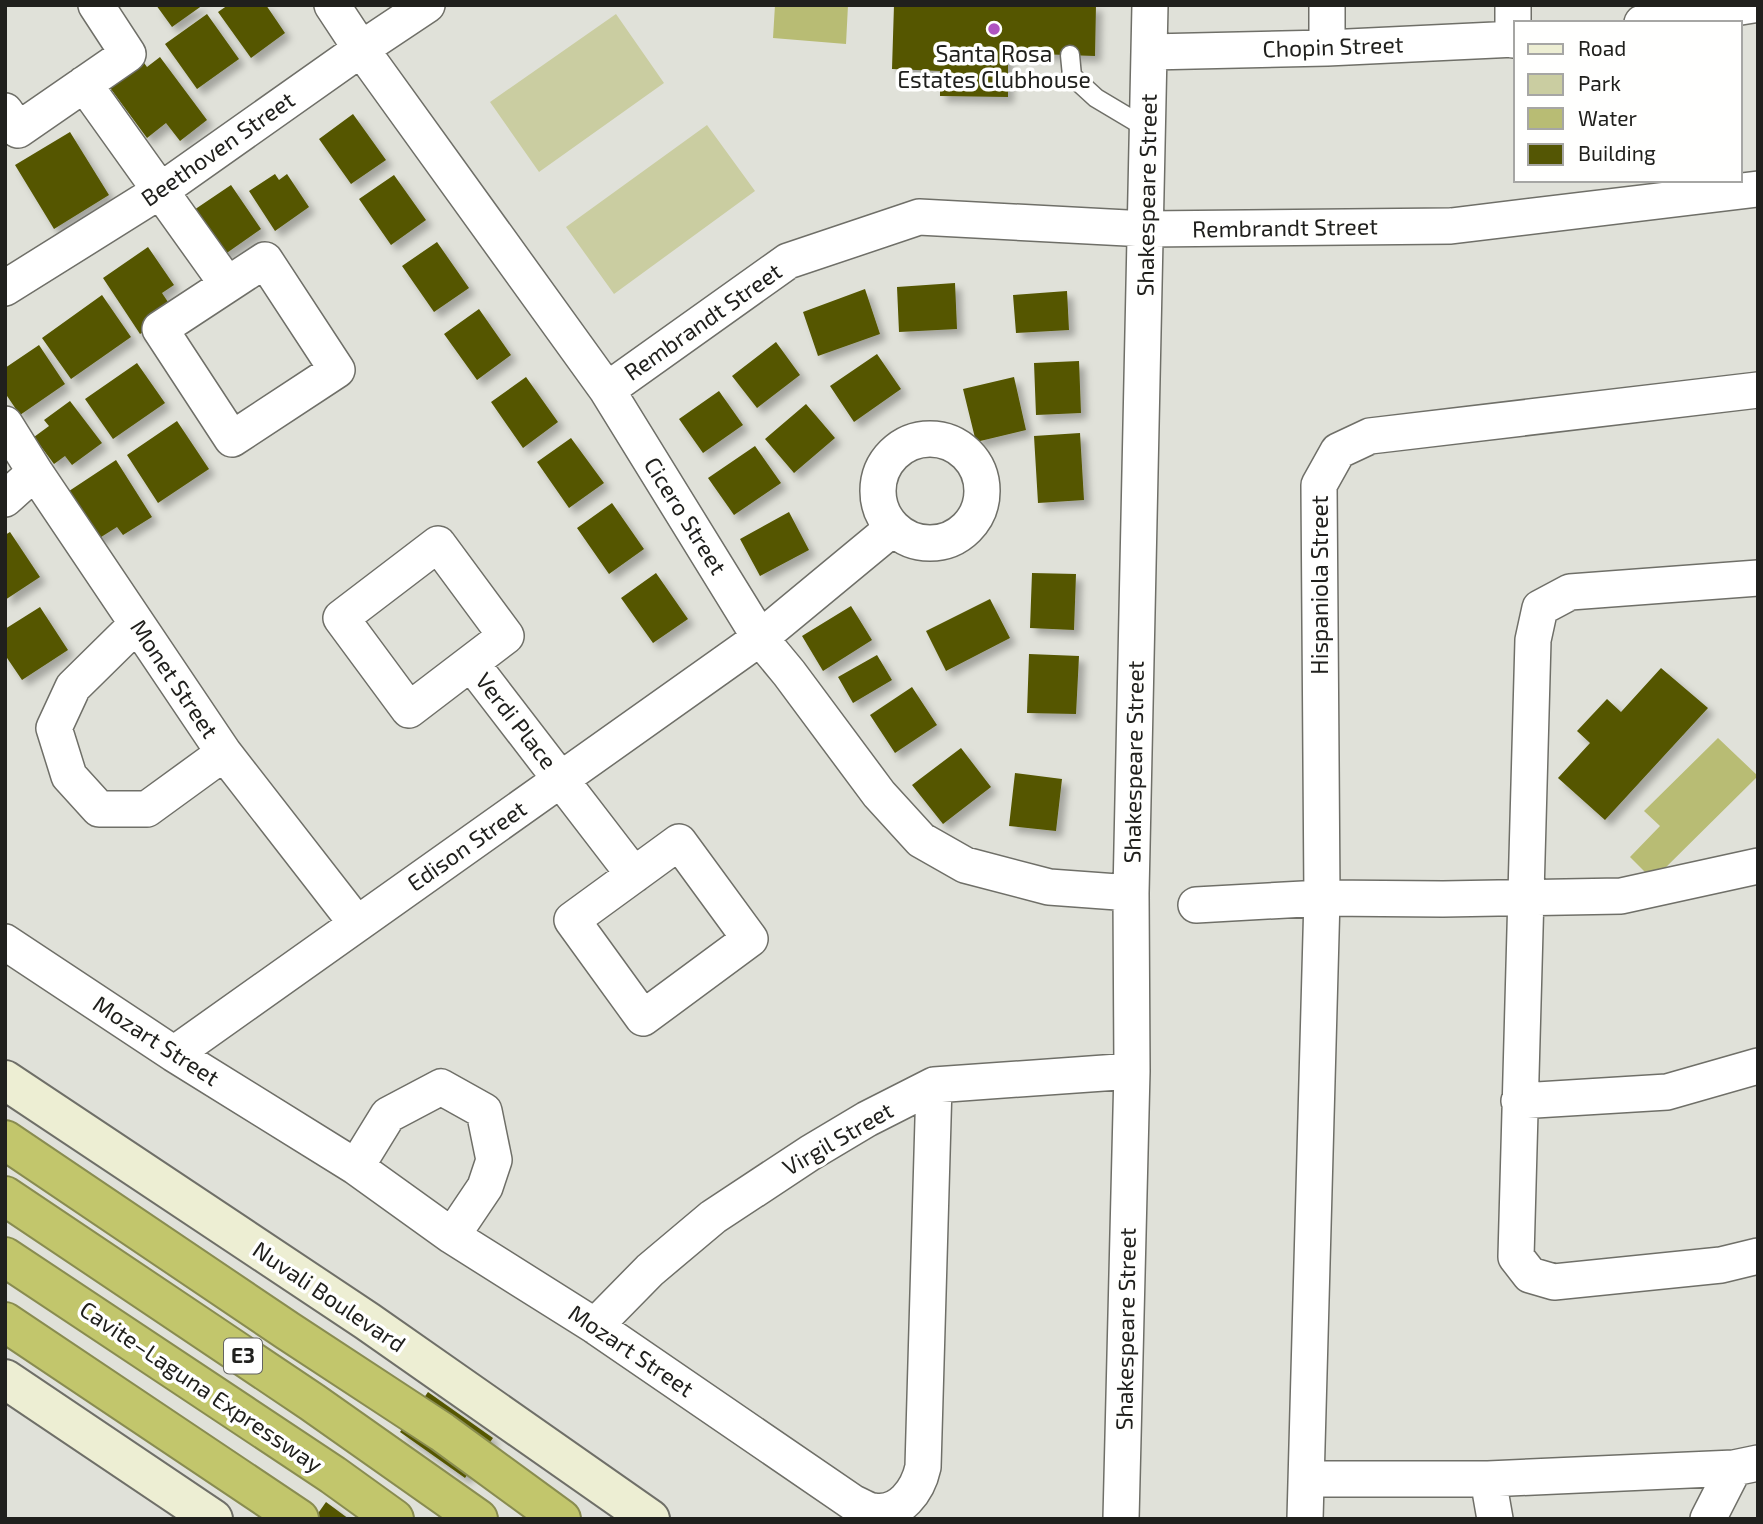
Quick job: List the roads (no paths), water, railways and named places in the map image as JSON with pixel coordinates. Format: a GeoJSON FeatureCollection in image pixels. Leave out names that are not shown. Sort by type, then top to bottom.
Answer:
{"type":"FeatureCollection","features":[{"type":"Feature","properties":{"kind":"highway"},"geometry":{"type":"LineString","coordinates":[[5,1140],[461,1444],[561,1519]]}},
{"type":"Feature","properties":{"kind":"highway","name":"E3"},"geometry":{"type":"LineString","coordinates":[[5,1196],[312,1402],[478,1519]]}},
{"type":"Feature","properties":{"kind":"highway","name":"Cavite–Laguna Expressway"},"geometry":{"type":"LineString","coordinates":[[5,1257],[333,1475],[394,1519]]}},
{"type":"Feature","properties":{"kind":"highway"},"geometry":{"type":"LineString","coordinates":[[5,1322],[299,1519]]}},
{"type":"Feature","properties":{"kind":"main road","name":"Nuvali Boulevard"},"geometry":{"type":"LineString","coordinates":[[5,1080],[367,1321],[650,1519]]}},
{"type":"Feature","properties":{"kind":"main road"},"geometry":{"type":"LineString","coordinates":[[5,1379],[213,1519]]}},
{"type":"Feature","properties":{"kind":"street"},"geometry":{"type":"LineString","coordinates":[[5,111],[18,130],[128,54],[96,5]]}},
{"type":"Feature","properties":{"kind":"street","name":"Cicero Street"},"geometry":{"type":"LineString","coordinates":[[332,5],[607,390],[760,638],[879,794],[921,841],[965,865],[1049,887],[1132,893]]}},
{"type":"Feature","properties":{"kind":"street","name":"Beethoven Street"},"geometry":{"type":"LineString","coordinates":[[5,288],[160,191],[427,5]]}},
{"type":"Feature","properties":{"kind":"street","name":"Shakespeare Street"},"geometry":{"type":"LineString","coordinates":[[1121,1519],[1132,1071],[1132,893],[1150,5]]}},
{"type":"Feature","properties":{"kind":"street"},"geometry":{"type":"LineString","coordinates":[[1326,48],[1327,5]]}},
{"type":"Feature","properties":{"kind":"street"},"geometry":{"type":"LineString","coordinates":[[1649,21],[1685,11],[1753,5]]}},
{"type":"Feature","properties":{"kind":"street","name":"Chopin Street"},"geometry":{"type":"LineString","coordinates":[[1150,52],[1326,48],[1514,39]]}},
{"type":"Feature","properties":{"kind":"street"},"geometry":{"type":"LineString","coordinates":[[84,84],[227,284]]}},
{"type":"Feature","properties":{"kind":"street","name":"Rembrandt Street"},"geometry":{"type":"LineString","coordinates":[[607,390],[788,261],[919,217],[1146,229],[1451,226],[1758,189]]}},
{"type":"Feature","properties":{"kind":"street"},"geometry":{"type":"LineString","coordinates":[[265,260],[337,370],[232,439],[160,329],[227,284],[265,260]]}},
{"type":"Feature","properties":{"kind":"street","name":"Hispaniola Street"},"geometry":{"type":"LineString","coordinates":[[1305,1519],[1322,898],[1319,485],[1338,451],[1370,436],[1758,390]]}},
{"type":"Feature","properties":{"kind":"street","name":"Monet Street"},"geometry":{"type":"LineString","coordinates":[[5,424],[224,753],[357,924]]}},
{"type":"Feature","properties":{"kind":"street"},"geometry":{"type":"LineString","coordinates":[[5,499],[35,472]]}},
{"type":"Feature","properties":{"kind":"street","name":"Edison Street"},"geometry":{"type":"LineString","coordinates":[[174,1054],[760,638],[893,528]]}},
{"type":"Feature","properties":{"kind":"street","name":"Verdi Place"},"geometry":{"type":"LineString","coordinates":[[438,544],[506,636],[471,663],[409,710],[341,618],[438,544]]}},
{"type":"Feature","properties":{"kind":"street"},"geometry":{"type":"LineString","coordinates":[[1758,578],[1570,592],[1540,608],[1533,640],[1516,1257],[1530,1275],[1555,1282],[1721,1265],[1758,1256]]}},
{"type":"Feature","properties":{"kind":"street"},"geometry":{"type":"LineString","coordinates":[[137,624],[73,687],[54,728],[69,776],[99,809],[147,809],[224,753]]}},
{"type":"Feature","properties":{"kind":"street","name":"Verdi Place"},"geometry":{"type":"LineString","coordinates":[[471,663],[634,875]]}},
{"type":"Feature","properties":{"kind":"street"},"geometry":{"type":"LineString","coordinates":[[679,842],[750,939],[643,1018],[572,920],[634,875],[679,842]]}},
{"type":"Feature","properties":{"kind":"street"},"geometry":{"type":"LineString","coordinates":[[1196,905],[1322,898],[1621,896],[1758,866]]}},
{"type":"Feature","properties":{"kind":"street","name":"Mozart Street"},"geometry":{"type":"LineString","coordinates":[[5,942],[174,1054],[356,1167],[452,1236],[595,1326],[852,1502],[876,1512],[900,1506],[920,1480],[923,1467],[934,1085]]}},
{"type":"Feature","properties":{"kind":"street"},"geometry":{"type":"LineString","coordinates":[[1519,1101],[1667,1092],[1758,1066]]}},
{"type":"Feature","properties":{"kind":"street","name":"Virgil Street"},"geometry":{"type":"LineString","coordinates":[[595,1326],[650,1270],[713,1217],[821,1146],[934,1085],[1132,1071]]}},
{"type":"Feature","properties":{"kind":"street"},"geometry":{"type":"LineString","coordinates":[[356,1167],[388,1115],[441,1087],[484,1111],[494,1160],[485,1187],[452,1236]]}},
{"type":"Feature","properties":{"kind":"street"},"geometry":{"type":"LineString","coordinates":[[1307,1479],[1488,1479],[1746,1465]]}},
{"type":"Feature","properties":{"kind":"street"},"geometry":{"type":"LineString","coordinates":[[1708,1519],[1746,1465]]}},
{"type":"Feature","properties":{"kind":"street"},"geometry":{"type":"LineString","coordinates":[[1488,1479],[1495,1519]]}},
{"type":"Feature","properties":{"kind":"lane"},"geometry":{"type":"LineString","coordinates":[[1070,55],[1072,76],[1096,98],[1148,129]]}},
{"type":"Feature","properties":{"kind":"water"},"geometry":{"type":"Polygon","coordinates":[[[775,5],[848,5],[846,44],[773,38],[775,5]]]}},
{"type":"Feature","properties":{"kind":"water"},"geometry":{"type":"Polygon","coordinates":[[[1718,738],[1758,776],[1653,880],[1630,857],[1660,826],[1644,811],[1718,738]]]}},
{"type":"Feature","properties":{"kind":"place","name":"Santa Rosa Estates Clubhouse"},"geometry":{"type":"Point","coordinates":[994,29]}}]}
